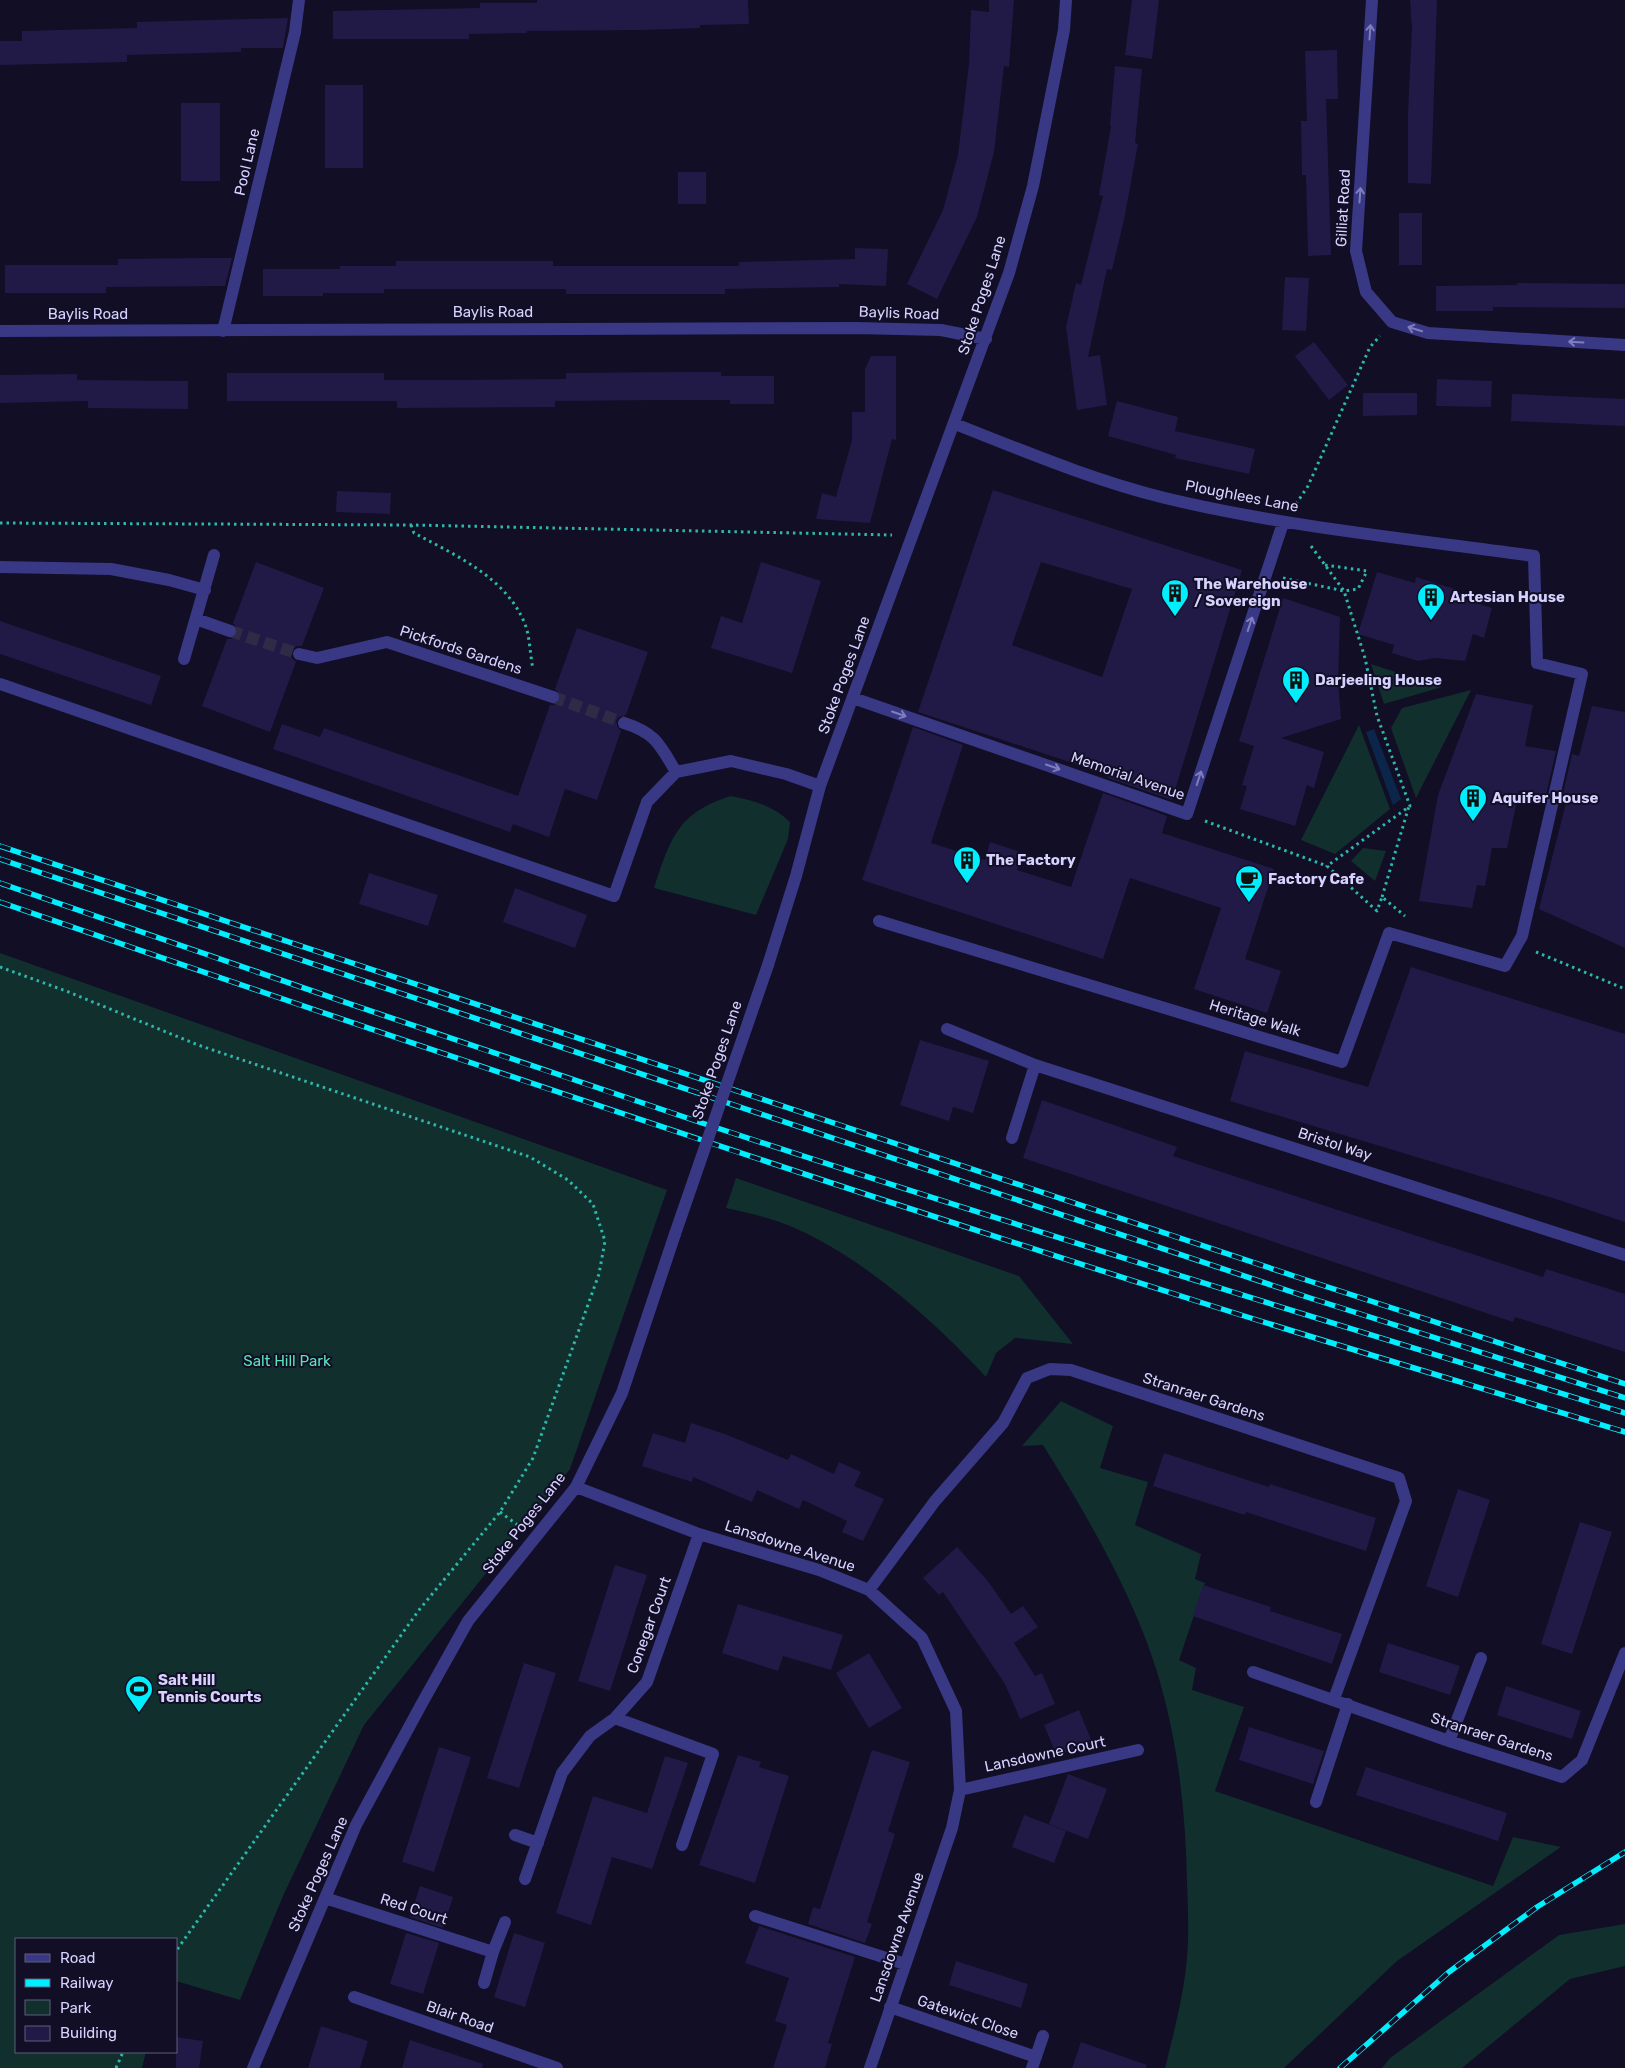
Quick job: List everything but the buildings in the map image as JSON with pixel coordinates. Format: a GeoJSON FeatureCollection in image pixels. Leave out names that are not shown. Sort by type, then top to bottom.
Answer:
{"type":"FeatureCollection","features":[{"type":"Feature","properties":{"kind":"street","name":"Pool Lane"},"geometry":{"type":"LineString","coordinates":[[223,331],[295,32],[299,0]]}},
{"type":"Feature","properties":{"kind":"street","name":"Stoke Poges Lane"},"geometry":{"type":"LineString","coordinates":[[252,2068],[356,1825],[468,1621],[576,1487],[622,1393],[768,965],[796,876],[820,786],[955,424],[1009,273],[1033,186],[1064,30],[1066,0]]}},
{"type":"Feature","properties":{"kind":"street","name":"Gilliat Road"},"geometry":{"type":"LineString","coordinates":[[1372,0],[1356,251],[1366,292],[1392,322]]}},
{"type":"Feature","properties":{"kind":"street"},"geometry":{"type":"LineString","coordinates":[[1392,322],[1428,333],[1625,345]]}},
{"type":"Feature","properties":{"kind":"street","name":"Baylis Road"},"geometry":{"type":"LineString","coordinates":[[0,331],[856,328],[941,330],[986,339]]}},
{"type":"Feature","properties":{"kind":"street","name":"Ploughlees Lane"},"geometry":{"type":"LineString","coordinates":[[955,424],[1072,470],[1164,497],[1283,523],[1534,556]]}},
{"type":"Feature","properties":{"kind":"street","name":"Memorial Avenue"},"geometry":{"type":"LineString","coordinates":[[853,698],[1187,814],[1283,523]]}},
{"type":"Feature","properties":{"kind":"street"},"geometry":{"type":"LineString","coordinates":[[184,659],[214,555]]}},
{"type":"Feature","properties":{"kind":"street","name":"Heritage Walk"},"geometry":{"type":"LineString","coordinates":[[880,921],[1342,1062],[1389,934],[1505,966],[1522,936],[1582,674],[1537,663],[1534,556]]}},
{"type":"Feature","properties":{"kind":"street"},"geometry":{"type":"LineString","coordinates":[[0,567],[111,569],[170,580],[205,590]]}},
{"type":"Feature","properties":{"kind":"street"},"geometry":{"type":"LineString","coordinates":[[196,619],[230,630]]}},
{"type":"Feature","properties":{"kind":"street","name":"Pickfords Gardens"},"geometry":{"type":"LineString","coordinates":[[299,654],[317,658],[387,642],[553,697]]}},
{"type":"Feature","properties":{"kind":"street"},"geometry":{"type":"LineString","coordinates":[[0,684],[614,896],[647,802],[676,772],[730,761],[786,774],[820,786]]}},
{"type":"Feature","properties":{"kind":"street"},"geometry":{"type":"LineString","coordinates":[[624,722],[638,727],[656,740],[676,772]]}},
{"type":"Feature","properties":{"kind":"street","name":"Bristol Way"},"geometry":{"type":"LineString","coordinates":[[947,1029],[1036,1064],[1625,1255]]}},
{"type":"Feature","properties":{"kind":"street"},"geometry":{"type":"LineString","coordinates":[[1012,1138],[1036,1064]]}},
{"type":"Feature","properties":{"kind":"street","name":"Stranraer Gardens"},"geometry":{"type":"LineString","coordinates":[[869,1590],[935,1501],[1003,1424],[1027,1378],[1050,1369],[1071,1370],[1399,1478],[1406,1501],[1334,1699]]}},
{"type":"Feature","properties":{"kind":"street","name":"Lansdowne Avenue"},"geometry":{"type":"LineString","coordinates":[[576,1487],[699,1534],[819,1570],[869,1590],[922,1638],[956,1711],[960,1790],[952,1828],[870,2068]]}},
{"type":"Feature","properties":{"kind":"street","name":"Conegar Court"},"geometry":{"type":"LineString","coordinates":[[525,1879],[562,1773],[590,1736],[615,1718],[647,1682],[699,1534]]}},
{"type":"Feature","properties":{"kind":"street","name":"Stranraer Gardens"},"geometry":{"type":"LineString","coordinates":[[1253,1672],[1449,1741],[1562,1777],[1582,1760],[1625,1653]]}},
{"type":"Feature","properties":{"kind":"street"},"geometry":{"type":"LineString","coordinates":[[1449,1741],[1481,1658]]}},
{"type":"Feature","properties":{"kind":"street"},"geometry":{"type":"LineString","coordinates":[[1316,1802],[1348,1704]]}},
{"type":"Feature","properties":{"kind":"street"},"geometry":{"type":"LineString","coordinates":[[615,1718],[701,1744],[714,1754],[682,1845]]}},
{"type":"Feature","properties":{"kind":"street","name":"Lansdowne Court"},"geometry":{"type":"LineString","coordinates":[[960,1790],[1138,1750]]}},
{"type":"Feature","properties":{"kind":"street"},"geometry":{"type":"LineString","coordinates":[[515,1835],[538,1843]]}},
{"type":"Feature","properties":{"kind":"street","name":"Red Court"},"geometry":{"type":"LineString","coordinates":[[325,1898],[492,1952]]}},
{"type":"Feature","properties":{"kind":"street"},"geometry":{"type":"LineString","coordinates":[[755,1916],[905,1964]]}},
{"type":"Feature","properties":{"kind":"street"},"geometry":{"type":"LineString","coordinates":[[484,1983],[492,1952],[505,1922]]}},
{"type":"Feature","properties":{"kind":"street","name":"Blair Road"},"geometry":{"type":"LineString","coordinates":[[354,1997],[557,2068]]}},
{"type":"Feature","properties":{"kind":"street","name":"Gatewick Close"},"geometry":{"type":"LineString","coordinates":[[890,2007],[1034,2062],[1043,2036]]}},
{"type":"Feature","properties":{"kind":"path"},"geometry":{"type":"LineString","coordinates":[[1283,523],[1308,486],[1370,347],[1392,322]]}},
{"type":"Feature","properties":{"kind":"path"},"geometry":{"type":"LineString","coordinates":[[0,523],[411,525],[883,534],[913,537]]}},
{"type":"Feature","properties":{"kind":"path"},"geometry":{"type":"LineString","coordinates":[[411,525],[414,533],[472,564],[504,592],[525,624],[534,676],[532,690]]}},
{"type":"Feature","properties":{"kind":"path"},"geometry":{"type":"LineString","coordinates":[[1187,814],[1327,866],[1377,911],[1410,806],[1377,716],[1365,658],[1344,592],[1310,544]]}},
{"type":"Feature","properties":{"kind":"path"},"geometry":{"type":"LineString","coordinates":[[1274,576],[1344,592],[1358,589],[1367,571],[1325,565]]}},
{"type":"Feature","properties":{"kind":"path"},"geometry":{"type":"LineString","coordinates":[[1327,866],[1410,806]]}},
{"type":"Feature","properties":{"kind":"path"},"geometry":{"type":"LineString","coordinates":[[1382,897],[1406,916],[1414,919]]}},
{"type":"Feature","properties":{"kind":"path"},"geometry":{"type":"LineString","coordinates":[[1513,950],[1533,950],[1625,989]]}},
{"type":"Feature","properties":{"kind":"path"},"geometry":{"type":"LineString","coordinates":[[0,967],[66,991],[198,1045],[530,1156],[568,1180],[593,1204],[605,1241],[599,1274],[533,1458],[500,1512],[419,1610],[178,1948]]}},
{"type":"Feature","properties":{"kind":"path"},"geometry":{"type":"LineString","coordinates":[[500,1512],[534,1538]]}},
{"type":"Feature","properties":{"kind":"path"},"geometry":{"type":"LineString","coordinates":[[116,2068],[123,2053]]}},
{"type":"Feature","properties":{"kind":"green space"},"geometry":{"type":"Polygon","coordinates":[[[1371,664],[1442,687],[1384,704],[1371,664]]]}},
{"type":"Feature","properties":{"kind":"green space"},"geometry":{"type":"Polygon","coordinates":[[[1471,690],[1416,798],[1391,728],[1402,708],[1471,690]]]}},
{"type":"Feature","properties":{"kind":"green space"},"geometry":{"type":"Polygon","coordinates":[[[1359,725],[1390,809],[1335,854],[1301,840],[1359,725]]]}},
{"type":"Feature","properties":{"kind":"green space"},"geometry":{"type":"Polygon","coordinates":[[[731,796],[763,804],[777,811],[790,822],[788,839],[756,915],[654,888],[672,841],[687,819],[713,803],[731,796]]]}},
{"type":"Feature","properties":{"kind":"green space"},"geometry":{"type":"Polygon","coordinates":[[[1363,848],[1386,851],[1375,881],[1351,861],[1363,848]]]}},
{"type":"Feature","properties":{"kind":"green space","name":"Salt Hill Park"},"geometry":{"type":"Polygon","coordinates":[[[0,953],[667,1190],[570,1469],[364,1725],[283,1896],[240,2000],[178,1982],[178,1938],[15,1938],[15,2053],[146,2053],[142,2068],[0,2068],[0,953]]]}},
{"type":"Feature","properties":{"kind":"green space"},"geometry":{"type":"Polygon","coordinates":[[[736,1178],[1019,1276],[1073,1344],[1015,1338],[996,1353],[986,1377],[940,1330],[856,1262],[796,1229],[767,1218],[726,1208],[736,1178]]]}},
{"type":"Feature","properties":{"kind":"green space"},"geometry":{"type":"Polygon","coordinates":[[[1061,1401],[1113,1426],[1100,1468],[1148,1482],[1135,1525],[1201,1554],[1195,1579],[1205,1583],[1179,1660],[1196,1668],[1192,1690],[1244,1707],[1215,1791],[1493,1886],[1513,1837],[1561,1847],[1397,1961],[1284,2068],[1165,2068],[1186,1971],[1188,1939],[1185,1831],[1180,1777],[1170,1724],[1157,1672],[1122,1584],[1091,1526],[1043,1445],[1022,1446],[1061,1401]]]}},
{"type":"Feature","properties":{"kind":"green space"},"geometry":{"type":"Polygon","coordinates":[[[1625,1924],[1625,1966],[1570,1979],[1462,2068],[1382,2068],[1390,2058],[1559,1935],[1625,1924]]]}},
{"type":"Feature","properties":{"kind":"water"},"geometry":{"type":"Polygon","coordinates":[[[1374,729],[1401,799],[1393,805],[1366,732],[1374,729]]]}},
{"type":"Feature","properties":{"kind":"tunnel"},"geometry":{"type":"LineString","coordinates":[[230,631],[299,654]]}},
{"type":"Feature","properties":{"kind":"tunnel"},"geometry":{"type":"LineString","coordinates":[[553,697],[624,723]]}},
{"type":"Feature","properties":{"kind":"railway"},"geometry":{"type":"LineString","coordinates":[[0,846],[1294,1276],[1625,1384]]}},
{"type":"Feature","properties":{"kind":"railway"},"geometry":{"type":"LineString","coordinates":[[0,859],[1310,1298],[1625,1398]]}},
{"type":"Feature","properties":{"kind":"railway"},"geometry":{"type":"LineString","coordinates":[[0,883],[436,1033],[814,1160],[1161,1270],[1625,1413]]}},
{"type":"Feature","properties":{"kind":"railway"},"geometry":{"type":"LineString","coordinates":[[0,902],[451,1056],[903,1207],[1258,1320],[1625,1432]]}},
{"type":"Feature","properties":{"kind":"railway"},"geometry":{"type":"LineString","coordinates":[[1340,2068],[1449,1972],[1537,1907],[1625,1852]]}},
{"type":"Feature","properties":{"kind":"place","name":"The Warehouse / Sovereign"},"geometry":{"type":"Point","coordinates":[1175,617]}},
{"type":"Feature","properties":{"kind":"place","name":"Artesian House"},"geometry":{"type":"Point","coordinates":[1431,621]}},
{"type":"Feature","properties":{"kind":"place","name":"Darjeeling House"},"geometry":{"type":"Point","coordinates":[1296,704]}},
{"type":"Feature","properties":{"kind":"place","name":"Aquifer House"},"geometry":{"type":"Point","coordinates":[1473,822]}},
{"type":"Feature","properties":{"kind":"place","name":"The Factory"},"geometry":{"type":"Point","coordinates":[967,884]}},
{"type":"Feature","properties":{"kind":"place","name":"Factory Cafe"},"geometry":{"type":"Point","coordinates":[1249,903]}},
{"type":"Feature","properties":{"kind":"place","name":"Salt Hill Tennis Courts"},"geometry":{"type":"Point","coordinates":[139,1713]}}]}
